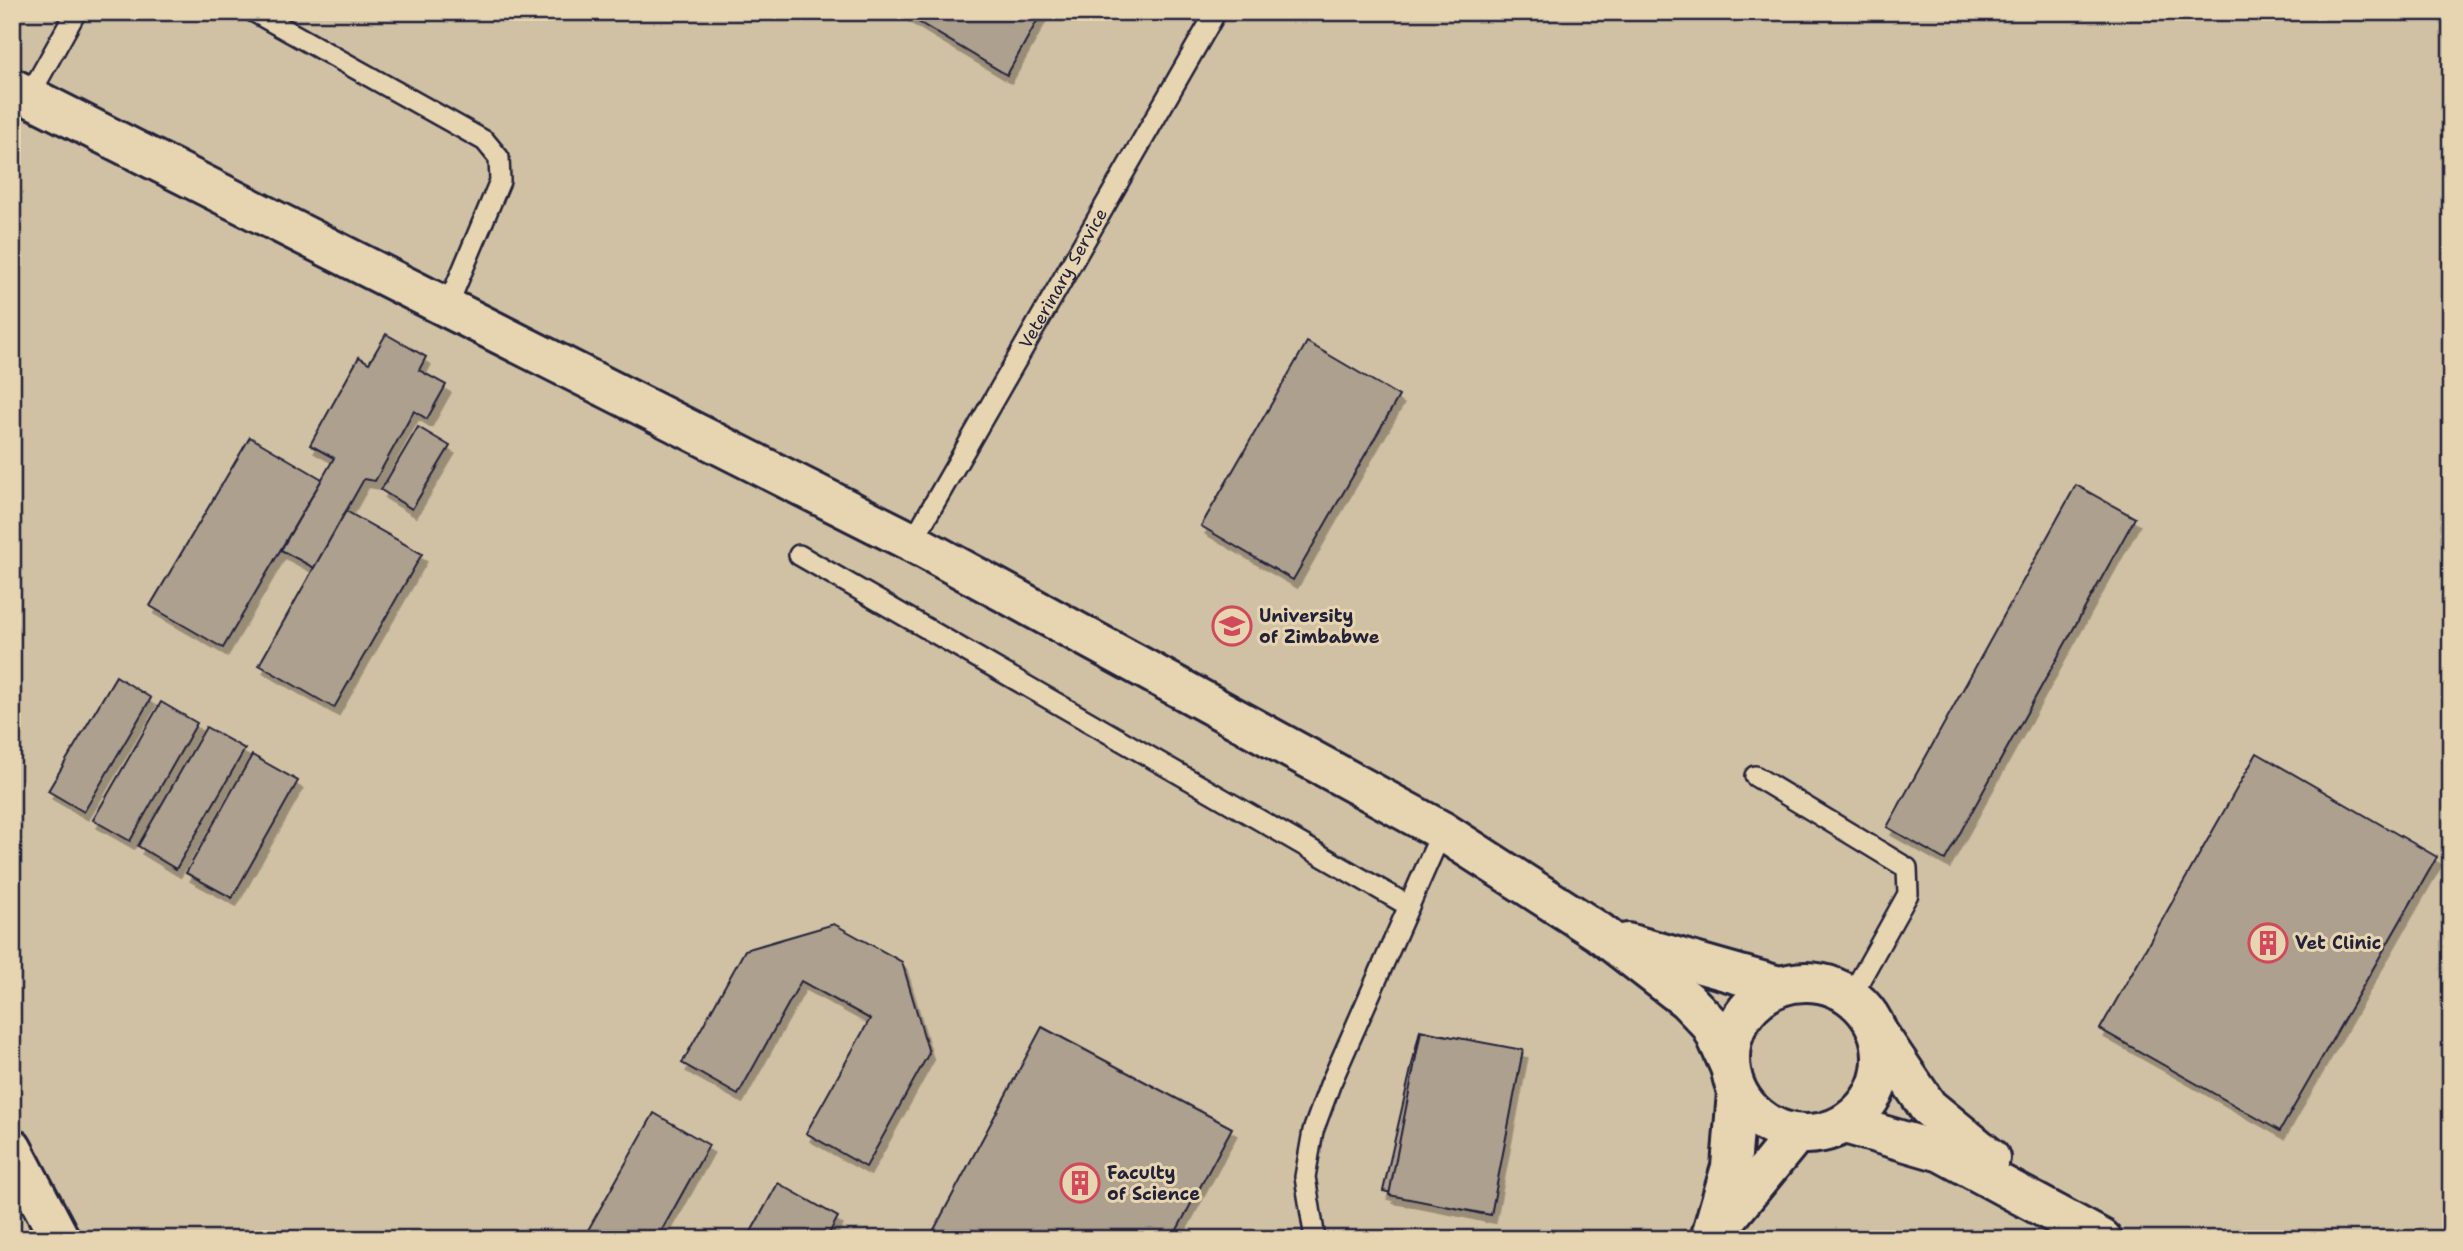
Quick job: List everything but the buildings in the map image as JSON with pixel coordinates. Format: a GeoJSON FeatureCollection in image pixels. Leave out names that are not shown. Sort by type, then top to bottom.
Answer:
{"type":"FeatureCollection","features":[{"type":"Feature","properties":{"kind":"street"},"geometry":{"type":"LineString","coordinates":[[21,92],[912,542],[1442,831],[1599,932],[1687,1000],[1711,1025],[1734,1079],[1752,1112],[1772,1127],[1796,1134],[1821,1133],[1845,1124],[1864,1108],[1877,1086],[1883,1061],[1880,1037]]}},
{"type":"Feature","properties":{"kind":"street"},"geometry":{"type":"LineString","coordinates":[[1599,932],[1652,951],[1779,986]]}},
{"type":"Feature","properties":{"kind":"street"},"geometry":{"type":"LineString","coordinates":[[1711,1239],[1731,1167],[1734,1079],[1732,1042],[1741,1018],[1758,999],[1779,986],[1804,981],[1829,985],[1851,996],[1869,1014],[1880,1037],[1928,1107],[2090,1232]]}},
{"type":"Feature","properties":{"kind":"street"},"geometry":{"type":"LineString","coordinates":[[1845,1124],[1941,1152],[2090,1232]]}},
{"type":"Feature","properties":{"kind":"street"},"geometry":{"type":"LineString","coordinates":[[1711,1239],[1796,1134]]}},
{"type":"Feature","properties":{"kind":"street"},"geometry":{"type":"LineString","coordinates":[[12,1148],[60,1239]]}},
{"type":"Feature","properties":{"kind":"lane"},"geometry":{"type":"LineString","coordinates":[[21,92],[76,12]]}},
{"type":"Feature","properties":{"kind":"lane"},"geometry":{"type":"LineString","coordinates":[[254,12],[485,141],[499,158],[500,181],[447,307]]}},
{"type":"Feature","properties":{"kind":"lane","name":"Veterinary Service"},"geometry":{"type":"LineString","coordinates":[[912,542],[1216,12]]}},
{"type":"Feature","properties":{"kind":"lane"},"geometry":{"type":"LineString","coordinates":[[799,555],[1409,906]]}},
{"type":"Feature","properties":{"kind":"lane"},"geometry":{"type":"LineString","coordinates":[[1755,776],[1907,868],[1908,894],[1851,996]]}},
{"type":"Feature","properties":{"kind":"lane"},"geometry":{"type":"LineString","coordinates":[[1315,1239],[1305,1177],[1313,1131],[1330,1085],[1442,831]]}},
{"type":"Feature","properties":{"kind":"shaded area","name":"University of Zimbabwe"},"geometry":{"type":"Polygon","coordinates":[[[12,12],[2451,12],[2451,1239],[12,1239],[12,12]]]}},
{"type":"Feature","properties":{"kind":"place","name":"University of Zimbabwe"},"geometry":{"type":"Point","coordinates":[1232,626]}},
{"type":"Feature","properties":{"kind":"place","name":"Vet Clinic"},"geometry":{"type":"Point","coordinates":[2268,943]}},
{"type":"Feature","properties":{"kind":"place","name":"Faculty of Science"},"geometry":{"type":"Point","coordinates":[1080,1183]}}]}
